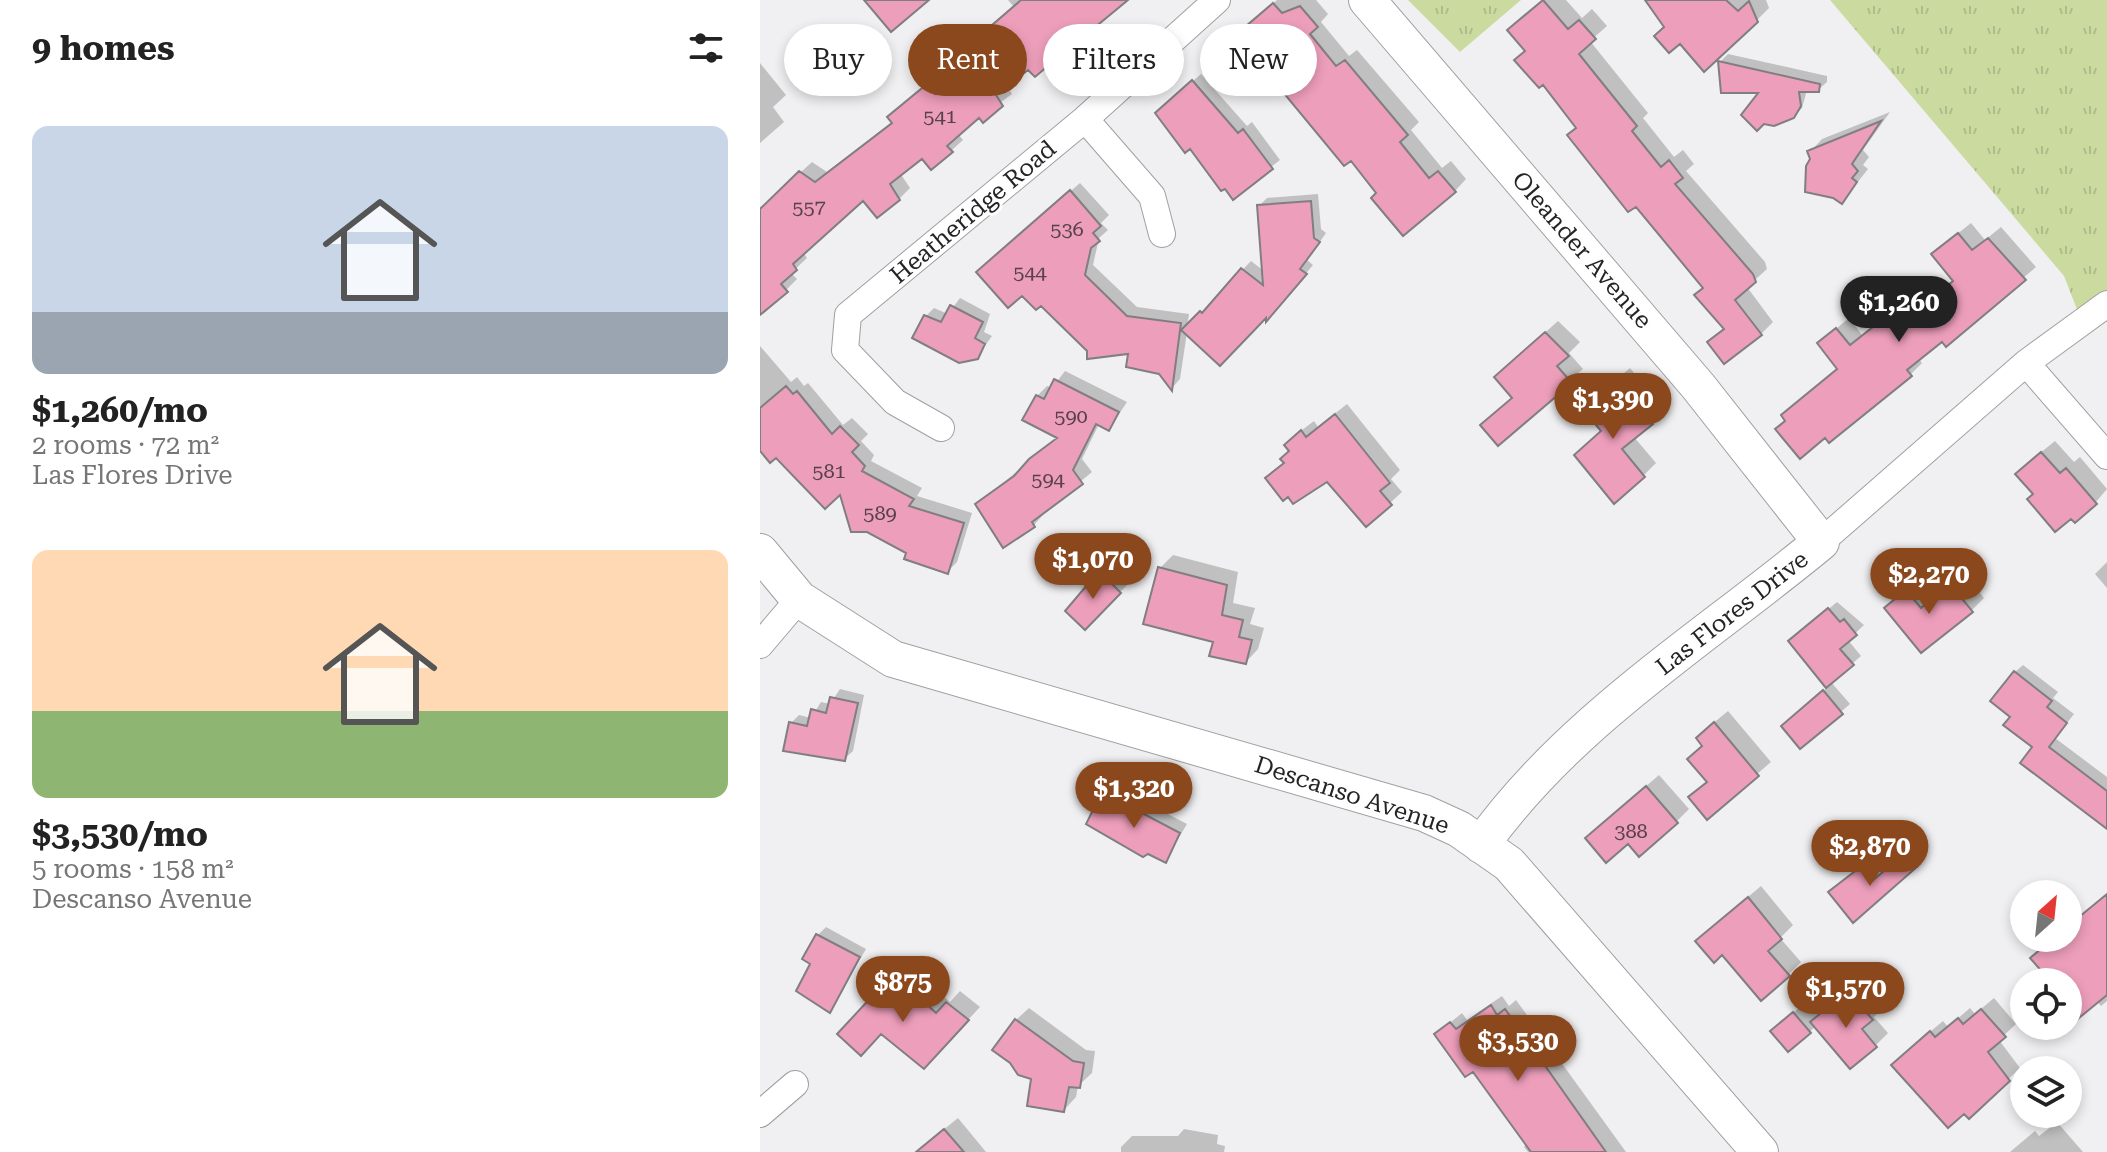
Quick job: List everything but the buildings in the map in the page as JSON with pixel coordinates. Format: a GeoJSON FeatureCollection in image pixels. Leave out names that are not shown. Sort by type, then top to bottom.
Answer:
{"type":"FeatureCollection","features":[{"type":"Feature","properties":{"kind":"street","name":"Heatheridge Road"},"geometry":{"type":"LineString","coordinates":[[941,428],[895,402],[845,350],[848,315],[1085,119],[1217,0]]}},
{"type":"Feature","properties":{"kind":"street","name":"Oleander Avenue"},"geometry":{"type":"LineString","coordinates":[[1367,0],[1698,386],[1821,542]]}},
{"type":"Feature","properties":{"kind":"street"},"geometry":{"type":"LineString","coordinates":[[1085,119],[1152,196],[1162,234]]}},
{"type":"Feature","properties":{"kind":"street","name":"Las Flores Drive"},"geometry":{"type":"LineString","coordinates":[[1481,845],[1535,780],[1655,672],[1821,542],[2026,363],[2107,304]]}},
{"type":"Feature","properties":{"kind":"street"},"geometry":{"type":"LineString","coordinates":[[2026,363],[2107,456]]}},
{"type":"Feature","properties":{"kind":"street","name":"Descanso Avenue"},"geometry":{"type":"LineString","coordinates":[[760,552],[799,599],[893,659],[1424,813],[1481,845],[1509,864],[1551,909],[1760,1152]]}},
{"type":"Feature","properties":{"kind":"street"},"geometry":{"type":"LineString","coordinates":[[760,645],[799,599]]}},
{"type":"Feature","properties":{"kind":"street"},"geometry":{"type":"LineString","coordinates":[[760,1114],[795,1084]]}},
{"type":"Feature","properties":{"kind":"green space"},"geometry":{"type":"Polygon","coordinates":[[[1408,0],[1521,0],[1460,52],[1408,0]]]}},
{"type":"Feature","properties":{"kind":"green space"},"geometry":{"type":"Polygon","coordinates":[[[1830,0],[2107,0],[2107,321],[2087,335],[2064,276],[1830,0]]]}}]}
